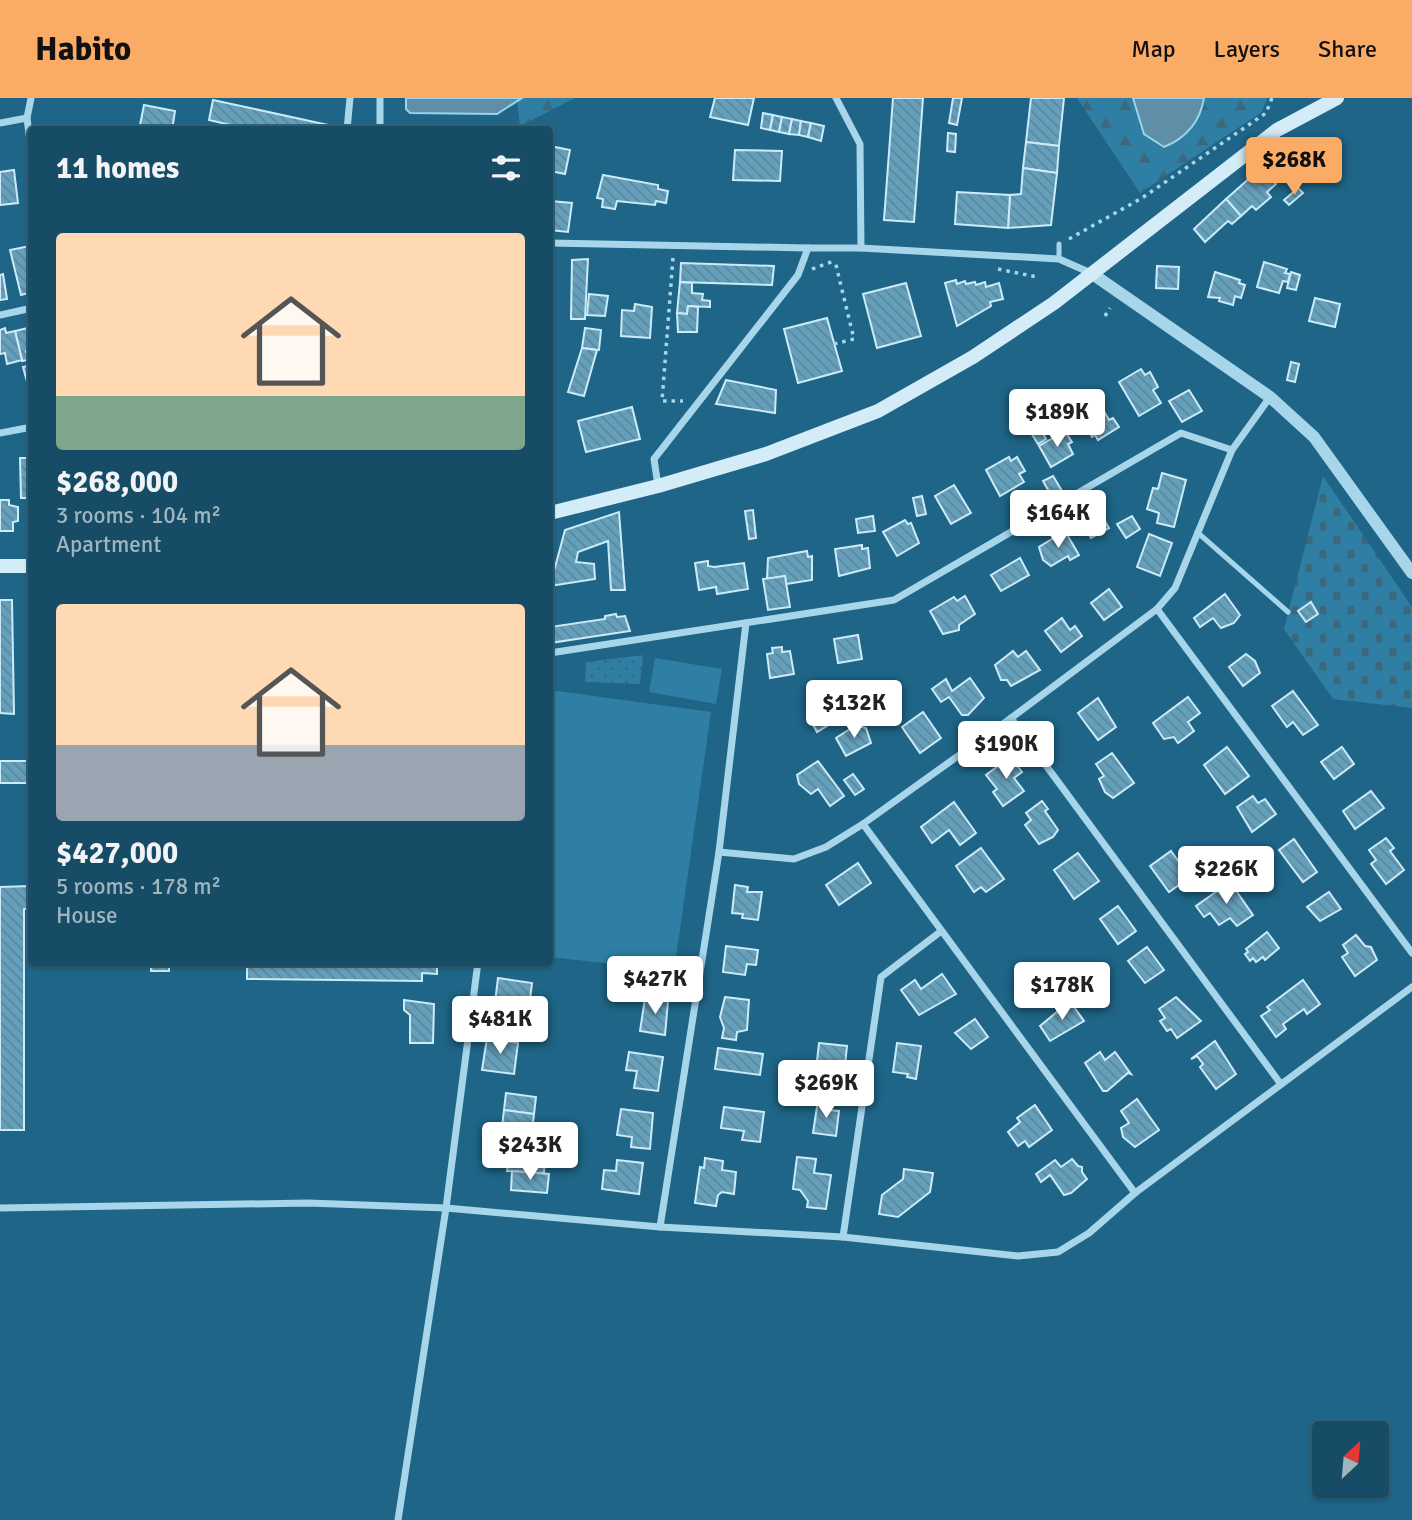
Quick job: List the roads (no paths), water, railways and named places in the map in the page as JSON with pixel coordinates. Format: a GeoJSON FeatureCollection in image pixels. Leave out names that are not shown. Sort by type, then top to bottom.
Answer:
{"type":"FeatureCollection","features":[{"type":"Feature","properties":{"kind":"main road"},"geometry":{"type":"LineString","coordinates":[[553,512],[658,486],[766,454],[878,411],[972,357],[1094,275],[1277,130],[1320,101],[1338,98]]}},
{"type":"Feature","properties":{"kind":"main road"},"geometry":{"type":"LineString","coordinates":[[0,566],[28,566]]}},
{"type":"Feature","properties":{"kind":"street"},"geometry":{"type":"LineString","coordinates":[[28,126],[30,98]]}},
{"type":"Feature","properties":{"kind":"street"},"geometry":{"type":"LineString","coordinates":[[347,126],[350,98]]}},
{"type":"Feature","properties":{"kind":"street"},"geometry":{"type":"LineString","coordinates":[[380,98],[380,126]]}},
{"type":"Feature","properties":{"kind":"street"},"geometry":{"type":"LineString","coordinates":[[836,98],[860,144],[861,248]]}},
{"type":"Feature","properties":{"kind":"street"},"geometry":{"type":"LineString","coordinates":[[0,122],[27,118]]}},
{"type":"Feature","properties":{"kind":"street"},"geometry":{"type":"LineString","coordinates":[[553,243],[861,248],[1059,259],[1094,275],[1270,397],[1328,455],[1412,573]]}},
{"type":"Feature","properties":{"kind":"street"},"geometry":{"type":"LineString","coordinates":[[658,486],[654,459],[798,275],[808,248]]}},
{"type":"Feature","properties":{"kind":"street"},"geometry":{"type":"LineString","coordinates":[[0,315],[28,309]]}},
{"type":"Feature","properties":{"kind":"street"},"geometry":{"type":"LineString","coordinates":[[719,852],[794,859],[826,847],[863,824],[1011,718],[1157,609],[1175,589],[1232,450],[1270,397]]}},
{"type":"Feature","properties":{"kind":"street"},"geometry":{"type":"LineString","coordinates":[[0,433],[28,428]]}},
{"type":"Feature","properties":{"kind":"street"},"geometry":{"type":"LineString","coordinates":[[553,653],[894,600],[1181,433],[1232,450]]}},
{"type":"Feature","properties":{"kind":"street"},"geometry":{"type":"LineString","coordinates":[[1157,609],[1412,953]]}},
{"type":"Feature","properties":{"kind":"street"},"geometry":{"type":"LineString","coordinates":[[660,1227],[719,852],[746,623]]}},
{"type":"Feature","properties":{"kind":"street"},"geometry":{"type":"LineString","coordinates":[[1011,718],[1280,1083]]}},
{"type":"Feature","properties":{"kind":"street"},"geometry":{"type":"LineString","coordinates":[[863,824],[940,932],[1135,1193]]}},
{"type":"Feature","properties":{"kind":"street"},"geometry":{"type":"LineString","coordinates":[[843,1237],[881,977],[940,932]]}},
{"type":"Feature","properties":{"kind":"street"},"geometry":{"type":"LineString","coordinates":[[398,1520],[446,1208],[477,966]]}},
{"type":"Feature","properties":{"kind":"street"},"geometry":{"type":"LineString","coordinates":[[0,1208],[308,1203],[446,1208],[660,1227],[843,1237],[1018,1256],[1058,1252],[1089,1233],[1135,1193],[1412,987]]}},
{"type":"Feature","properties":{"kind":"lane"},"geometry":{"type":"LineString","coordinates":[[1059,244],[1059,259]]}},
{"type":"Feature","properties":{"kind":"lane"},"geometry":{"type":"LineString","coordinates":[[1197,532],[1288,612]]}}]}
